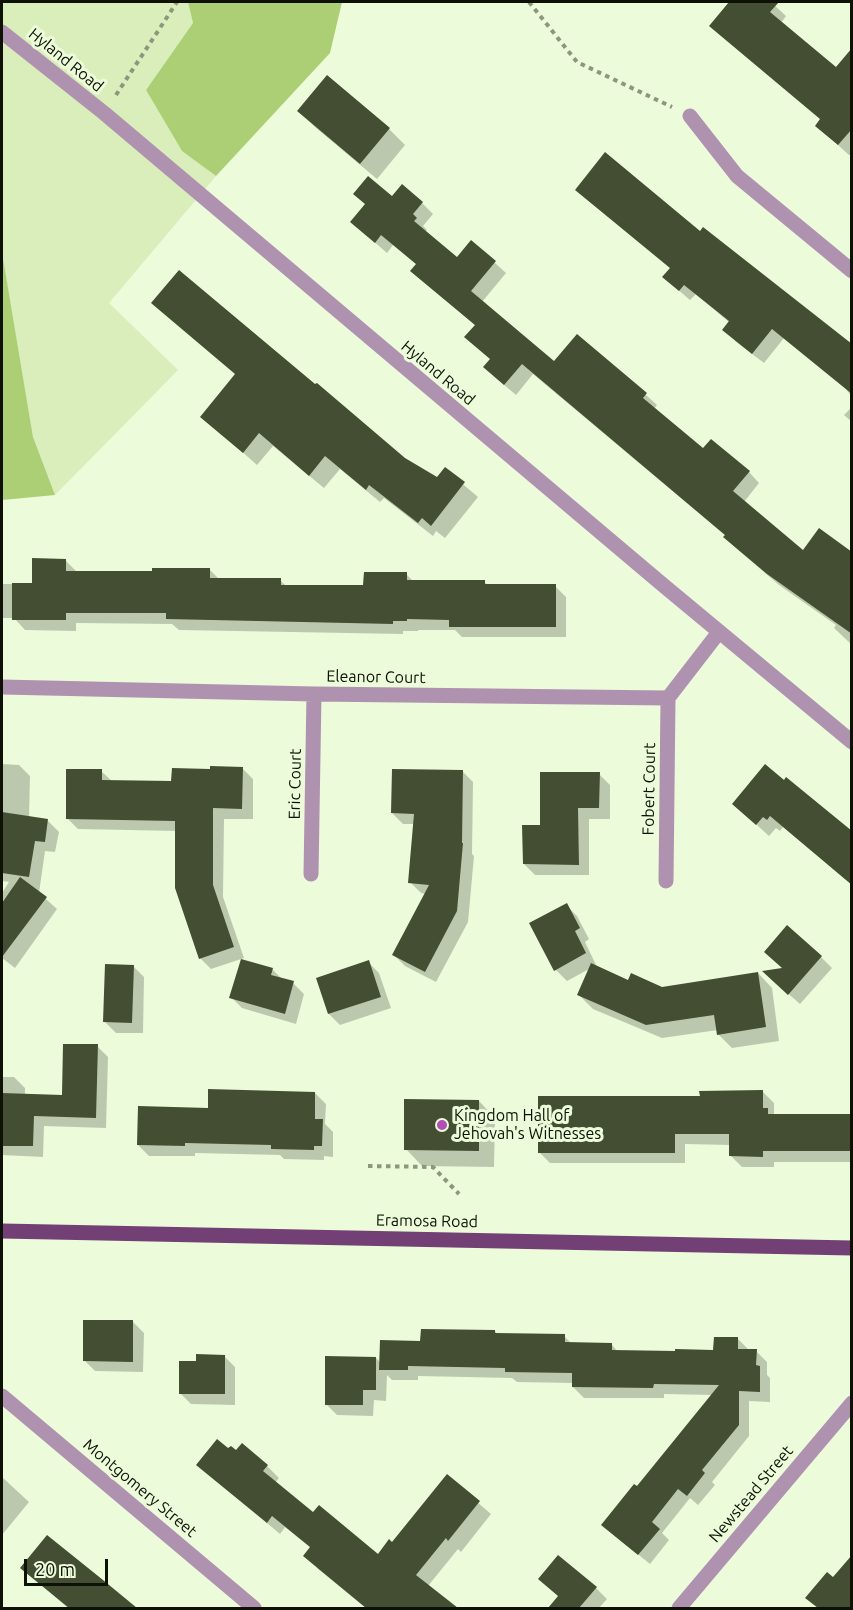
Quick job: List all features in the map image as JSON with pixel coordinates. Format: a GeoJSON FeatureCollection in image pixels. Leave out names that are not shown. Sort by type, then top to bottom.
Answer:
{"type":"FeatureCollection","features":[{"type":"Feature","properties":{"kind":"main road","name":"Eramosa Road"},"geometry":{"type":"LineString","coordinates":[[2,1231],[852,1248]]}},
{"type":"Feature","properties":{"kind":"street","name":"Hyland Road"},"geometry":{"type":"LineString","coordinates":[[2,32],[104,113],[852,742]]}},
{"type":"Feature","properties":{"kind":"street"},"geometry":{"type":"LineString","coordinates":[[690,116],[737,176],[852,272]]}},
{"type":"Feature","properties":{"kind":"street"},"geometry":{"type":"LineString","coordinates":[[668,698],[719,632]]}},
{"type":"Feature","properties":{"kind":"street","name":"Eleanor Court"},"geometry":{"type":"LineString","coordinates":[[2,687],[314,694],[668,698]]}},
{"type":"Feature","properties":{"kind":"street","name":"Eric Court"},"geometry":{"type":"LineString","coordinates":[[311,874],[314,694]]}},
{"type":"Feature","properties":{"kind":"street","name":"Fobert Court"},"geometry":{"type":"LineString","coordinates":[[666,881],[668,698]]}},
{"type":"Feature","properties":{"kind":"street","name":"Montgomery Street"},"geometry":{"type":"LineString","coordinates":[[2,1396],[254,1608]]}},
{"type":"Feature","properties":{"kind":"street","name":"Newstead Street"},"geometry":{"type":"LineString","coordinates":[[679,1608],[852,1403]]}},
{"type":"Feature","properties":{"kind":"path"},"geometry":{"type":"LineString","coordinates":[[104,113],[177,2]]}},
{"type":"Feature","properties":{"kind":"path"},"geometry":{"type":"LineString","coordinates":[[530,2],[577,62],[690,116]]}},
{"type":"Feature","properties":{"kind":"path"},"geometry":{"type":"LineString","coordinates":[[368,1166],[433,1167],[459,1194]]}},
{"type":"Feature","properties":{"kind":"green space"},"geometry":{"type":"Polygon","coordinates":[[[2,2],[188,2],[193,23],[146,90],[182,151],[216,176],[109,303],[178,370],[55,495],[33,437],[2,252],[2,2]]]}},
{"type":"Feature","properties":{"kind":"green space"},"geometry":{"type":"Polygon","coordinates":[[[188,2],[342,2],[330,53],[216,176],[182,151],[146,90],[193,23],[188,2]]]}},
{"type":"Feature","properties":{"kind":"green space"},"geometry":{"type":"Polygon","coordinates":[[[2,252],[33,437],[55,495],[2,500],[2,252]]]}},
{"type":"Feature","properties":{"kind":"building"},"geometry":{"type":"Polygon","coordinates":[[[729,2],[779,2],[770,12],[836,67],[852,48],[852,129],[838,145],[815,126],[820,119],[709,26],[729,2]]]}},
{"type":"Feature","properties":{"kind":"building"},"geometry":{"type":"Polygon","coordinates":[[[327,75],[390,128],[360,164],[297,111],[327,75]]]}},
{"type":"Feature","properties":{"kind":"building"},"geometry":{"type":"Polygon","coordinates":[[[605,152],[700,231],[703,227],[852,344],[852,394],[772,329],[752,354],[722,330],[729,321],[684,285],[679,291],[662,277],[670,268],[575,190],[605,152]]]}},
{"type":"Feature","properties":{"kind":"building"},"geometry":{"type":"Polygon","coordinates":[[[368,176],[392,196],[402,184],[423,202],[413,214],[417,218],[414,221],[457,257],[471,240],[496,261],[471,291],[554,361],[577,334],[647,393],[643,398],[703,448],[711,439],[750,471],[733,491],[803,550],[819,528],[852,552],[852,634],[767,574],[723,537],[725,535],[522,364],[504,385],[483,367],[490,359],[464,337],[475,325],[410,271],[416,264],[381,235],[375,243],[350,222],[365,204],[353,194],[368,176]]]}},
{"type":"Feature","properties":{"kind":"building"},"geometry":{"type":"Polygon","coordinates":[[[179,270],[405,458],[437,477],[445,467],[465,482],[431,526],[422,518],[418,523],[369,485],[366,490],[325,456],[309,476],[259,433],[243,453],[200,417],[235,374],[151,303],[179,270]]]}},
{"type":"Feature","properties":{"kind":"building"},"geometry":{"type":"Polygon","coordinates":[[[32,558],[66,559],[66,571],[210,568],[210,578],[281,578],[281,585],[363,585],[364,572],[407,572],[407,580],[485,580],[485,584],[556,584],[556,627],[449,627],[449,620],[407,619],[407,621],[393,621],[393,624],[166,619],[166,613],[66,613],[66,620],[12,620],[12,583],[32,583],[32,558]]]}},
{"type":"Feature","properties":{"kind":"building"},"geometry":{"type":"Polygon","coordinates":[[[765,764],[784,780],[786,777],[852,831],[852,885],[770,816],[767,820],[763,817],[756,825],[732,804],[765,764]]]}},
{"type":"Feature","properties":{"kind":"building"},"geometry":{"type":"Polygon","coordinates":[[[210,766],[243,767],[242,809],[213,808],[213,885],[234,947],[199,959],[175,888],[175,821],[66,819],[66,769],[102,769],[102,780],[171,781],[172,768],[210,769],[210,766]]]}},
{"type":"Feature","properties":{"kind":"building"},"geometry":{"type":"Polygon","coordinates":[[[392,769],[463,770],[463,843],[457,911],[425,972],[392,955],[429,885],[408,883],[414,814],[391,813],[392,769]]]}},
{"type":"Feature","properties":{"kind":"building"},"geometry":{"type":"Polygon","coordinates":[[[540,772],[600,772],[599,808],[578,808],[579,865],[523,864],[522,825],[540,825],[540,772]]]}},
{"type":"Feature","properties":{"kind":"building"},"geometry":{"type":"Polygon","coordinates":[[[2,812],[48,819],[45,842],[35,841],[29,877],[2,873],[2,812]]]}},
{"type":"Feature","properties":{"kind":"building"},"geometry":{"type":"Polygon","coordinates":[[[20,877],[47,897],[2,957],[2,903],[20,877]]]}},
{"type":"Feature","properties":{"kind":"building"},"geometry":{"type":"Polygon","coordinates":[[[567,903],[580,928],[575,931],[586,953],[554,971],[529,923],[567,903]]]}},
{"type":"Feature","properties":{"kind":"building"},"geometry":{"type":"Polygon","coordinates":[[[787,925],[822,956],[788,995],[762,971],[782,968],[764,952],[787,925]]]}},
{"type":"Feature","properties":{"kind":"building"},"geometry":{"type":"Polygon","coordinates":[[[241,959],[273,968],[271,975],[294,981],[285,1014],[229,998],[241,959]]]}},
{"type":"Feature","properties":{"kind":"building"},"geometry":{"type":"Polygon","coordinates":[[[369,960],[381,997],[328,1014],[316,978],[369,960]]]}},
{"type":"Feature","properties":{"kind":"building"},"geometry":{"type":"Polygon","coordinates":[[[591,963],[628,980],[631,973],[662,987],[758,972],[766,1027],[717,1035],[714,1015],[646,1025],[577,995],[591,963]]]}},
{"type":"Feature","properties":{"kind":"building"},"geometry":{"type":"Polygon","coordinates":[[[105,964],[134,965],[132,1023],[103,1022],[105,964]]]}},
{"type":"Feature","properties":{"kind":"building"},"geometry":{"type":"Polygon","coordinates":[[[63,1044],[98,1044],[96,1118],[34,1116],[33,1146],[3,1146],[2,1093],[62,1095],[63,1044]]]}},
{"type":"Feature","properties":{"kind":"building"},"geometry":{"type":"Polygon","coordinates":[[[208,1089],[315,1092],[315,1119],[323,1119],[322,1146],[314,1146],[314,1150],[271,1149],[271,1145],[185,1143],[185,1146],[137,1145],[138,1106],[208,1108],[208,1089]]]}},
{"type":"Feature","properties":{"kind":"building"},"geometry":{"type":"Polygon","coordinates":[[[763,1090],[763,1108],[768,1108],[768,1114],[852,1114],[852,1151],[763,1151],[763,1157],[729,1156],[729,1134],[675,1134],[675,1153],[538,1153],[538,1096],[700,1096],[699,1091],[763,1090]]]}},
{"type":"Feature","properties":{"kind":"building","name":"Kingdom Hall of Jehovah's Witnesses"},"geometry":{"type":"Polygon","coordinates":[[[404,1099],[479,1100],[479,1151],[404,1150],[404,1099]]]}},
{"type":"Feature","properties":{"kind":"building"},"geometry":{"type":"Polygon","coordinates":[[[83,1320],[133,1320],[133,1362],[83,1361],[83,1320]]]}},
{"type":"Feature","properties":{"kind":"building"},"geometry":{"type":"Polygon","coordinates":[[[421,1329],[565,1334],[565,1342],[612,1343],[612,1350],[713,1350],[714,1337],[738,1337],[738,1349],[757,1349],[756,1365],[760,1366],[760,1392],[739,1391],[739,1425],[702,1470],[705,1473],[687,1496],[678,1489],[652,1522],[660,1529],[638,1555],[601,1525],[634,1484],[637,1486],[719,1385],[654,1384],[653,1388],[572,1387],[572,1373],[505,1372],[505,1368],[408,1366],[408,1370],[379,1370],[380,1340],[420,1341],[421,1329]]]}},
{"type":"Feature","properties":{"kind":"building"},"geometry":{"type":"Polygon","coordinates":[[[196,1354],[225,1355],[225,1394],[179,1394],[179,1361],[196,1361],[196,1354]]]}},
{"type":"Feature","properties":{"kind":"building"},"geometry":{"type":"Polygon","coordinates":[[[325,1356],[376,1357],[376,1390],[363,1390],[363,1405],[325,1405],[325,1356]]]}},
{"type":"Feature","properties":{"kind":"building"},"geometry":{"type":"Polygon","coordinates":[[[217,1439],[228,1448],[231,1446],[236,1450],[242,1443],[268,1465],[263,1471],[313,1512],[319,1505],[378,1554],[389,1539],[392,1542],[447,1474],[480,1501],[448,1541],[446,1538],[416,1575],[458,1608],[366,1608],[303,1556],[310,1547],[272,1516],[267,1523],[196,1465],[217,1439]]]}},
{"type":"Feature","properties":{"kind":"building"},"geometry":{"type":"Polygon","coordinates":[[[47,1535],[137,1608],[69,1608],[20,1568],[47,1535]]]}},
{"type":"Feature","properties":{"kind":"building"},"geometry":{"type":"Polygon","coordinates":[[[558,1555],[597,1587],[579,1608],[548,1608],[558,1596],[538,1579],[558,1555]]]}},
{"type":"Feature","properties":{"kind":"building"},"geometry":{"type":"Polygon","coordinates":[[[852,1555],[852,1608],[818,1608],[805,1598],[827,1572],[833,1577],[852,1555]]]}},
{"type":"Feature","properties":{"kind":"place","name":"Kingdom Hall of Jehovah's Witnesses"},"geometry":{"type":"Point","coordinates":[442,1125]}}]}
